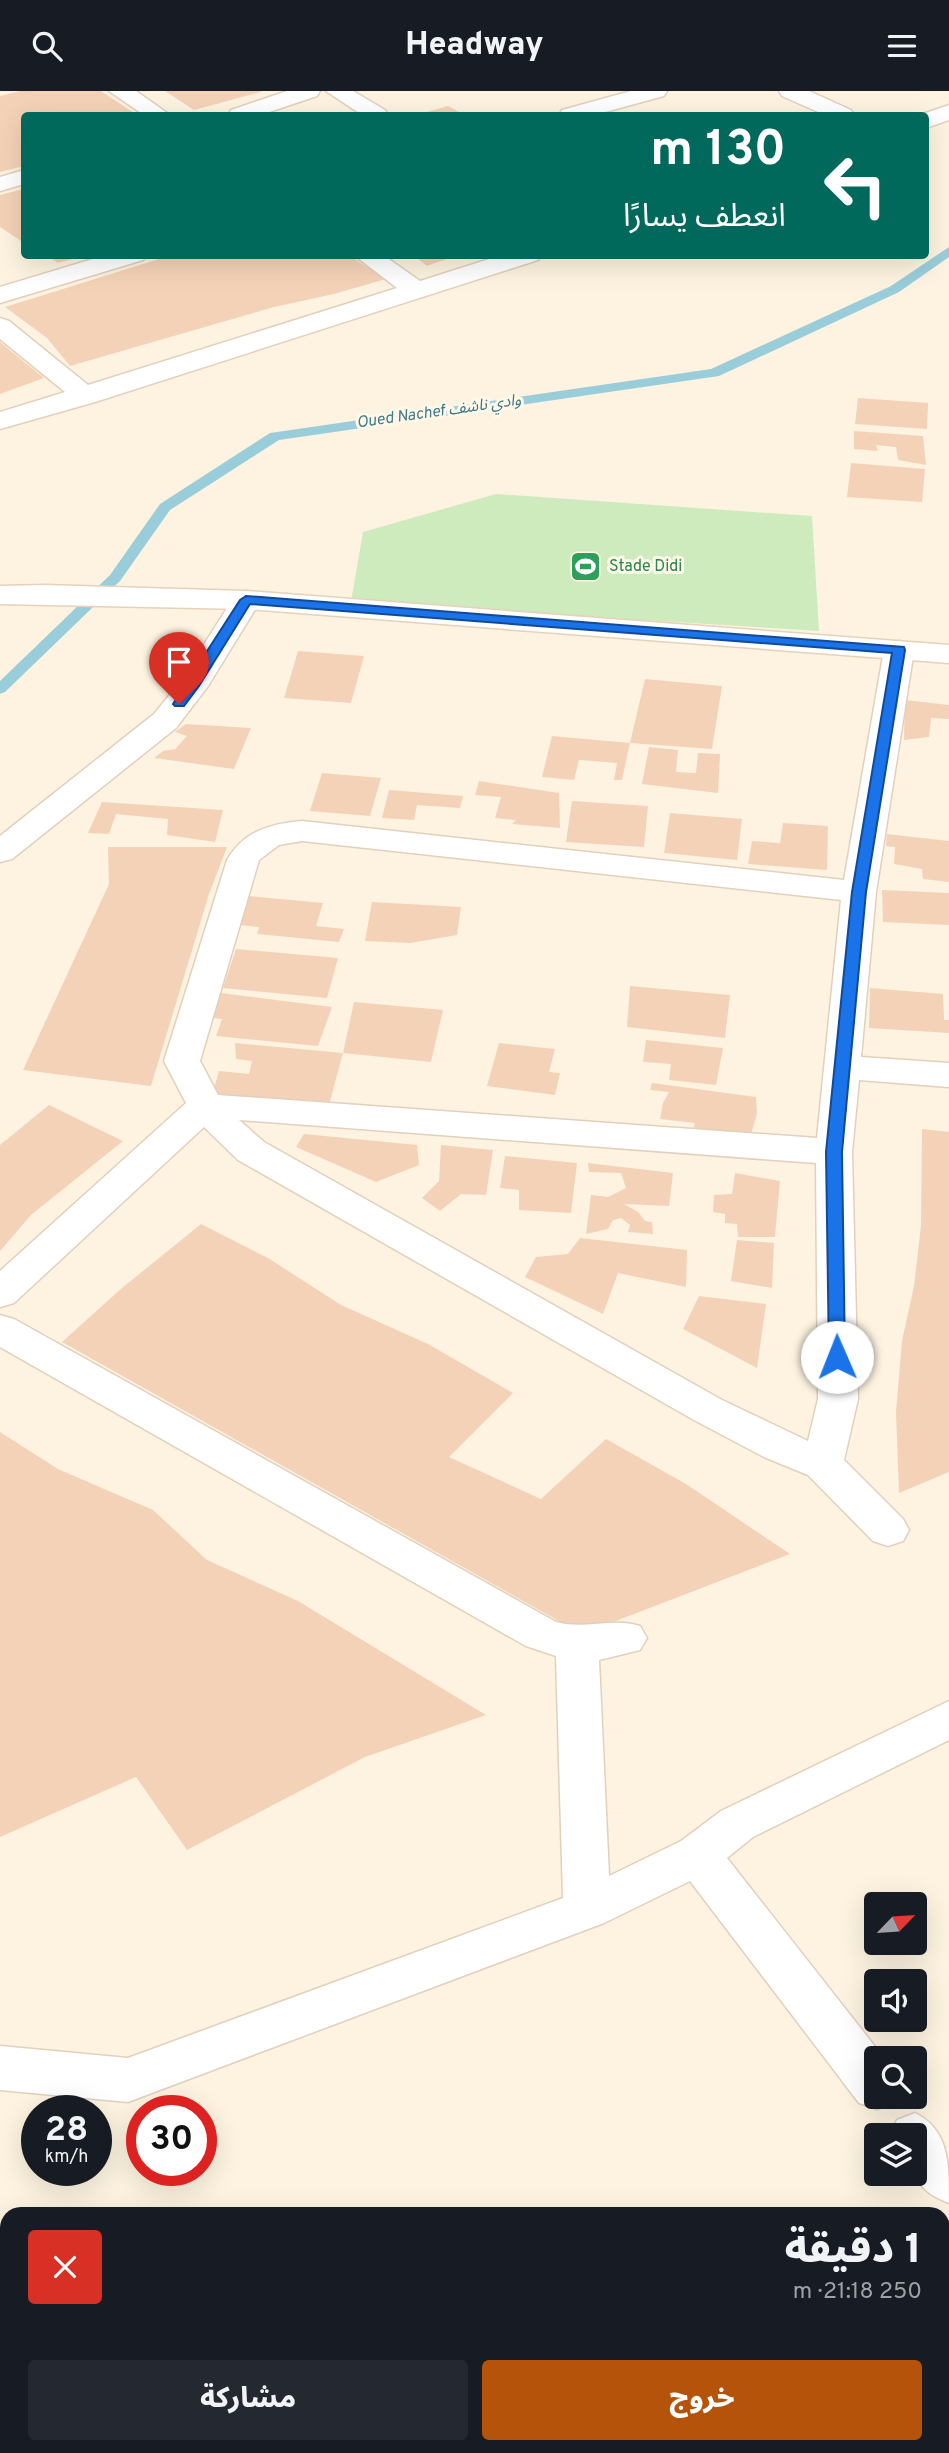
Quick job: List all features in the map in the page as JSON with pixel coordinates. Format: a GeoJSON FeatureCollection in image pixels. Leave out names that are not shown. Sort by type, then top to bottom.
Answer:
{"type":"FeatureCollection","features":[{"type":"Feature","properties":{"kind":"street"},"geometry":{"type":"LineString","coordinates":[[120,91],[154,112]]}},
{"type":"Feature","properties":{"kind":"street"},"geometry":{"type":"LineString","coordinates":[[248,112],[309,91]]}},
{"type":"Feature","properties":{"kind":"street"},"geometry":{"type":"LineString","coordinates":[[337,91],[372,112]]}},
{"type":"Feature","properties":{"kind":"street"},"geometry":{"type":"LineString","coordinates":[[581,112],[656,91]]}},
{"type":"Feature","properties":{"kind":"street"},"geometry":{"type":"LineString","coordinates":[[790,91],[836,112]]}},
{"type":"Feature","properties":{"kind":"street"},"geometry":{"type":"LineString","coordinates":[[929,120],[949,112]]}},
{"type":"Feature","properties":{"kind":"street"},"geometry":{"type":"LineString","coordinates":[[0,184],[21,178]]}},
{"type":"Feature","properties":{"kind":"street"},"geometry":{"type":"LineString","coordinates":[[0,295],[121,259]]}},
{"type":"Feature","properties":{"kind":"street"},"geometry":{"type":"LineString","coordinates":[[372,259],[418,291]]}},
{"type":"Feature","properties":{"kind":"street"},"geometry":{"type":"LineString","coordinates":[[0,421],[517,259]]}},
{"type":"Feature","properties":{"kind":"street"},"geometry":{"type":"LineString","coordinates":[[0,326],[86,396]]}},
{"type":"Feature","properties":{"kind":"street"},"geometry":{"type":"LineString","coordinates":[[0,595],[170,596],[246,600],[949,654]]}},
{"type":"Feature","properties":{"kind":"street"},"geometry":{"type":"LineString","coordinates":[[0,852],[165,721],[193,686],[246,600]]}},
{"type":"Feature","properties":{"kind":"street"},"geometry":{"type":"LineString","coordinates":[[823,1464],[838,1399],[834,1152],[859,892],[899,650]]}},
{"type":"Feature","properties":{"kind":"street"},"geometry":{"type":"LineString","coordinates":[[859,892],[302,831],[270,836],[248,851],[243,860],[182,1061],[204,1106],[221,1127],[251,1151],[708,1410],[778,1446],[823,1464],[888,1529]]}},
{"type":"Feature","properties":{"kind":"street"},"geometry":{"type":"LineString","coordinates":[[842,1067],[949,1075]]}},
{"type":"Feature","properties":{"kind":"street"},"geometry":{"type":"LineString","coordinates":[[0,1293],[204,1106],[834,1152]]}},
{"type":"Feature","properties":{"kind":"street"},"geometry":{"type":"LineString","coordinates":[[0,1329],[541,1635],[577,1645],[604,1644],[625,1638]]}},
{"type":"Feature","properties":{"kind":"street"},"geometry":{"type":"LineString","coordinates":[[577,1645],[587,1909]]}},
{"type":"Feature","properties":{"kind":"street"},"geometry":{"type":"LineString","coordinates":[[0,2068],[128,2080],[587,1909],[697,1855],[737,1824],[949,1719]]}},
{"type":"Feature","properties":{"kind":"street"},"geometry":{"type":"LineString","coordinates":[[697,1855],[864,2070]]}},
{"type":"Feature","properties":{"kind":"street"},"geometry":{"type":"LineString","coordinates":[[894,2109],[905,2123]]}},
{"type":"Feature","properties":{"kind":"street"},"geometry":{"type":"LineString","coordinates":[[927,2152],[949,2180]]}},
{"type":"Feature","properties":{"kind":"green space","name":"Stade Didi"},"geometry":{"type":"Polygon","coordinates":[[[496,494],[812,516],[819,631],[351,602],[363,532],[496,494]]]}},
{"type":"Feature","properties":{"kind":"building"},"geometry":{"type":"Polygon","coordinates":[[[20,91],[101,91],[132,112],[21,112],[21,167],[0,172],[0,96],[20,91]]]}},
{"type":"Feature","properties":{"kind":"building"},"geometry":{"type":"Polygon","coordinates":[[[165,91],[261,91],[261,92],[194,110],[165,91]]]}},
{"type":"Feature","properties":{"kind":"building"},"geometry":{"type":"Polygon","coordinates":[[[448,106],[459,112],[427,112],[448,106]]]}},
{"type":"Feature","properties":{"kind":"building"},"geometry":{"type":"Polygon","coordinates":[[[21,190],[21,241],[0,227],[0,195],[21,190]]]}},
{"type":"Feature","properties":{"kind":"building"},"geometry":{"type":"Polygon","coordinates":[[[52,259],[72,259],[58,263],[52,259]]]}},
{"type":"Feature","properties":{"kind":"building"},"geometry":{"type":"Polygon","coordinates":[[[159,259],[354,259],[386,279],[274,307],[70,366],[47,338],[5,307],[159,259]]]}},
{"type":"Feature","properties":{"kind":"building"},"geometry":{"type":"Polygon","coordinates":[[[418,259],[447,259],[427,266],[418,259]]]}},
{"type":"Feature","properties":{"kind":"building"},"geometry":{"type":"Polygon","coordinates":[[[0,342],[6,347],[44,378],[0,394],[0,342]]]}},
{"type":"Feature","properties":{"kind":"building"},"geometry":{"type":"Polygon","coordinates":[[[858,398],[928,403],[927,429],[855,424],[858,398]]]}},
{"type":"Feature","properties":{"kind":"building"},"geometry":{"type":"Polygon","coordinates":[[[854,431],[923,436],[926,465],[898,460],[896,447],[876,445],[878,451],[854,449],[854,431]]]}},
{"type":"Feature","properties":{"kind":"building"},"geometry":{"type":"Polygon","coordinates":[[[851,463],[925,469],[922,502],[847,497],[851,463]]]}},
{"type":"Feature","properties":{"kind":"building"},"geometry":{"type":"Polygon","coordinates":[[[298,651],[364,656],[351,703],[284,698],[298,651]]]}},
{"type":"Feature","properties":{"kind":"building"},"geometry":{"type":"Polygon","coordinates":[[[645,679],[722,686],[712,749],[630,743],[645,679]]]}},
{"type":"Feature","properties":{"kind":"building"},"geometry":{"type":"Polygon","coordinates":[[[905,700],[949,705],[949,719],[931,718],[929,737],[904,740],[905,700]]]}},
{"type":"Feature","properties":{"kind":"building"},"geometry":{"type":"Polygon","coordinates":[[[186,724],[251,728],[234,769],[154,758],[163,751],[175,749],[187,736],[175,732],[186,724]]]}},
{"type":"Feature","properties":{"kind":"building"},"geometry":{"type":"Polygon","coordinates":[[[552,736],[630,743],[622,780],[614,780],[617,763],[579,760],[574,780],[542,777],[552,736]]]}},
{"type":"Feature","properties":{"kind":"building"},"geometry":{"type":"Polygon","coordinates":[[[649,747],[678,750],[676,772],[696,773],[698,753],[720,754],[718,793],[642,784],[649,747]]]}},
{"type":"Feature","properties":{"kind":"building"},"geometry":{"type":"Polygon","coordinates":[[[322,773],[381,778],[370,816],[310,811],[322,773]]]}},
{"type":"Feature","properties":{"kind":"building"},"geometry":{"type":"Polygon","coordinates":[[[479,781],[559,793],[560,828],[512,824],[516,820],[495,818],[501,797],[475,795],[479,781]]]}},
{"type":"Feature","properties":{"kind":"building"},"geometry":{"type":"Polygon","coordinates":[[[389,790],[463,796],[460,808],[417,805],[414,820],[382,818],[389,790]]]}},
{"type":"Feature","properties":{"kind":"building"},"geometry":{"type":"Polygon","coordinates":[[[572,801],[648,806],[644,847],[566,842],[572,801]]]}},
{"type":"Feature","properties":{"kind":"building"},"geometry":{"type":"Polygon","coordinates":[[[102,802],[223,810],[215,842],[167,835],[168,819],[116,814],[109,834],[88,833],[102,802]]]}},
{"type":"Feature","properties":{"kind":"building"},"geometry":{"type":"Polygon","coordinates":[[[670,813],[742,819],[737,860],[664,853],[670,813]]]}},
{"type":"Feature","properties":{"kind":"building"},"geometry":{"type":"Polygon","coordinates":[[[783,823],[828,826],[827,870],[748,864],[752,841],[780,843],[783,823]]]}},
{"type":"Feature","properties":{"kind":"building"},"geometry":{"type":"Polygon","coordinates":[[[887,834],[949,841],[949,882],[923,879],[922,869],[894,864],[895,847],[886,846],[887,834]]]}},
{"type":"Feature","properties":{"kind":"building"},"geometry":{"type":"Polygon","coordinates":[[[108,847],[227,847],[209,894],[151,1086],[23,1070],[109,884],[108,847]]]}},
{"type":"Feature","properties":{"kind":"building"},"geometry":{"type":"Polygon","coordinates":[[[882,890],[949,893],[949,925],[883,922],[882,890]]]}},
{"type":"Feature","properties":{"kind":"building"},"geometry":{"type":"Polygon","coordinates":[[[248,896],[323,903],[316,926],[344,929],[339,942],[257,934],[259,927],[239,925],[248,896]]]}},
{"type":"Feature","properties":{"kind":"building"},"geometry":{"type":"Polygon","coordinates":[[[372,902],[461,907],[457,935],[410,943],[365,941],[372,902]]]}},
{"type":"Feature","properties":{"kind":"building"},"geometry":{"type":"Polygon","coordinates":[[[236,949],[338,958],[327,998],[223,988],[236,949]]]}},
{"type":"Feature","properties":{"kind":"building"},"geometry":{"type":"Polygon","coordinates":[[[630,986],[730,995],[725,1038],[627,1027],[630,986]]]}},
{"type":"Feature","properties":{"kind":"building"},"geometry":{"type":"Polygon","coordinates":[[[870,988],[943,994],[944,1020],[949,1020],[949,1033],[869,1028],[870,988]]]}},
{"type":"Feature","properties":{"kind":"building"},"geometry":{"type":"Polygon","coordinates":[[[213,992],[332,1007],[318,1046],[216,1036],[222,1019],[203,1017],[213,992]]]}},
{"type":"Feature","properties":{"kind":"building"},"geometry":{"type":"Polygon","coordinates":[[[354,1002],[443,1010],[431,1062],[343,1053],[354,1002]]]}},
{"type":"Feature","properties":{"kind":"building"},"geometry":{"type":"Polygon","coordinates":[[[646,1040],[723,1048],[716,1085],[669,1080],[671,1064],[643,1062],[646,1040]]]}},
{"type":"Feature","properties":{"kind":"building"},"geometry":{"type":"Polygon","coordinates":[[[235,1043],[343,1053],[328,1109],[211,1099],[219,1071],[249,1074],[252,1061],[236,1059],[235,1043]]]}},
{"type":"Feature","properties":{"kind":"building"},"geometry":{"type":"Polygon","coordinates":[[[499,1043],[555,1049],[549,1072],[560,1073],[555,1095],[487,1086],[499,1043]]]}},
{"type":"Feature","properties":{"kind":"building"},"geometry":{"type":"Polygon","coordinates":[[[652,1083],[756,1097],[757,1114],[749,1141],[692,1133],[695,1123],[660,1119],[663,1103],[669,1092],[650,1090],[652,1083]]]}},
{"type":"Feature","properties":{"kind":"building"},"geometry":{"type":"Polygon","coordinates":[[[49,1105],[123,1141],[31,1215],[0,1251],[0,1145],[49,1105]]]}},
{"type":"Feature","properties":{"kind":"building"},"geometry":{"type":"Polygon","coordinates":[[[922,1129],[949,1132],[949,1472],[899,1493],[896,1412],[902,1341],[914,1286],[921,1226],[922,1129]]]}},
{"type":"Feature","properties":{"kind":"building"},"geometry":{"type":"Polygon","coordinates":[[[304,1134],[417,1145],[419,1165],[376,1182],[296,1147],[304,1134]]]}},
{"type":"Feature","properties":{"kind":"building"},"geometry":{"type":"Polygon","coordinates":[[[441,1145],[493,1150],[486,1195],[461,1194],[440,1211],[422,1198],[439,1181],[441,1145]]]}},
{"type":"Feature","properties":{"kind":"building"},"geometry":{"type":"Polygon","coordinates":[[[505,1156],[577,1163],[571,1213],[519,1210],[519,1190],[500,1188],[505,1156]]]}},
{"type":"Feature","properties":{"kind":"building"},"geometry":{"type":"Polygon","coordinates":[[[588,1163],[673,1173],[669,1206],[624,1204],[638,1212],[645,1221],[652,1222],[653,1234],[628,1232],[630,1225],[621,1218],[613,1220],[608,1229],[586,1234],[591,1195],[608,1197],[626,1188],[621,1173],[589,1172],[588,1163]]]}},
{"type":"Feature","properties":{"kind":"building"},"geometry":{"type":"Polygon","coordinates":[[[735,1173],[780,1181],[775,1237],[738,1237],[737,1224],[725,1223],[725,1214],[713,1212],[714,1195],[732,1194],[735,1173]]]}},
{"type":"Feature","properties":{"kind":"building"},"geometry":{"type":"Polygon","coordinates":[[[201,1224],[268,1258],[341,1305],[428,1344],[513,1393],[449,1457],[541,1499],[606,1439],[686,1484],[790,1554],[582,1634],[62,1342],[122,1288],[201,1224]]]}},
{"type":"Feature","properties":{"kind":"building"},"geometry":{"type":"Polygon","coordinates":[[[580,1238],[687,1250],[686,1287],[618,1273],[603,1314],[525,1277],[536,1257],[568,1254],[580,1238]]]}},
{"type":"Feature","properties":{"kind":"building"},"geometry":{"type":"Polygon","coordinates":[[[737,1240],[774,1243],[772,1288],[731,1281],[737,1240]]]}},
{"type":"Feature","properties":{"kind":"building"},"geometry":{"type":"Polygon","coordinates":[[[699,1296],[766,1304],[757,1368],[683,1329],[699,1296]]]}},
{"type":"Feature","properties":{"kind":"building"},"geometry":{"type":"Polygon","coordinates":[[[0,1432],[58,1469],[153,1510],[207,1560],[298,1601],[486,1715],[365,1757],[187,1850],[136,1777],[0,1837],[0,1432]]]}},
{"type":"Feature","properties":{"kind":"waterway","name":"Oued Nachef وادي ناشف"},"geometry":{"type":"LineString","coordinates":[[0,689],[115,578],[165,507],[275,436],[714,373],[895,289],[949,251]]}},
{"type":"Feature","properties":{"kind":"place","name":"Stade Didi"},"geometry":{"type":"Point","coordinates":[586,567]}},
{"type":"Feature","properties":{"kind":"route"},"geometry":{"type":"LineString","coordinates":[[179,704],[246,600],[899,650],[859,892],[834,1152],[837,1357]]}}]}
